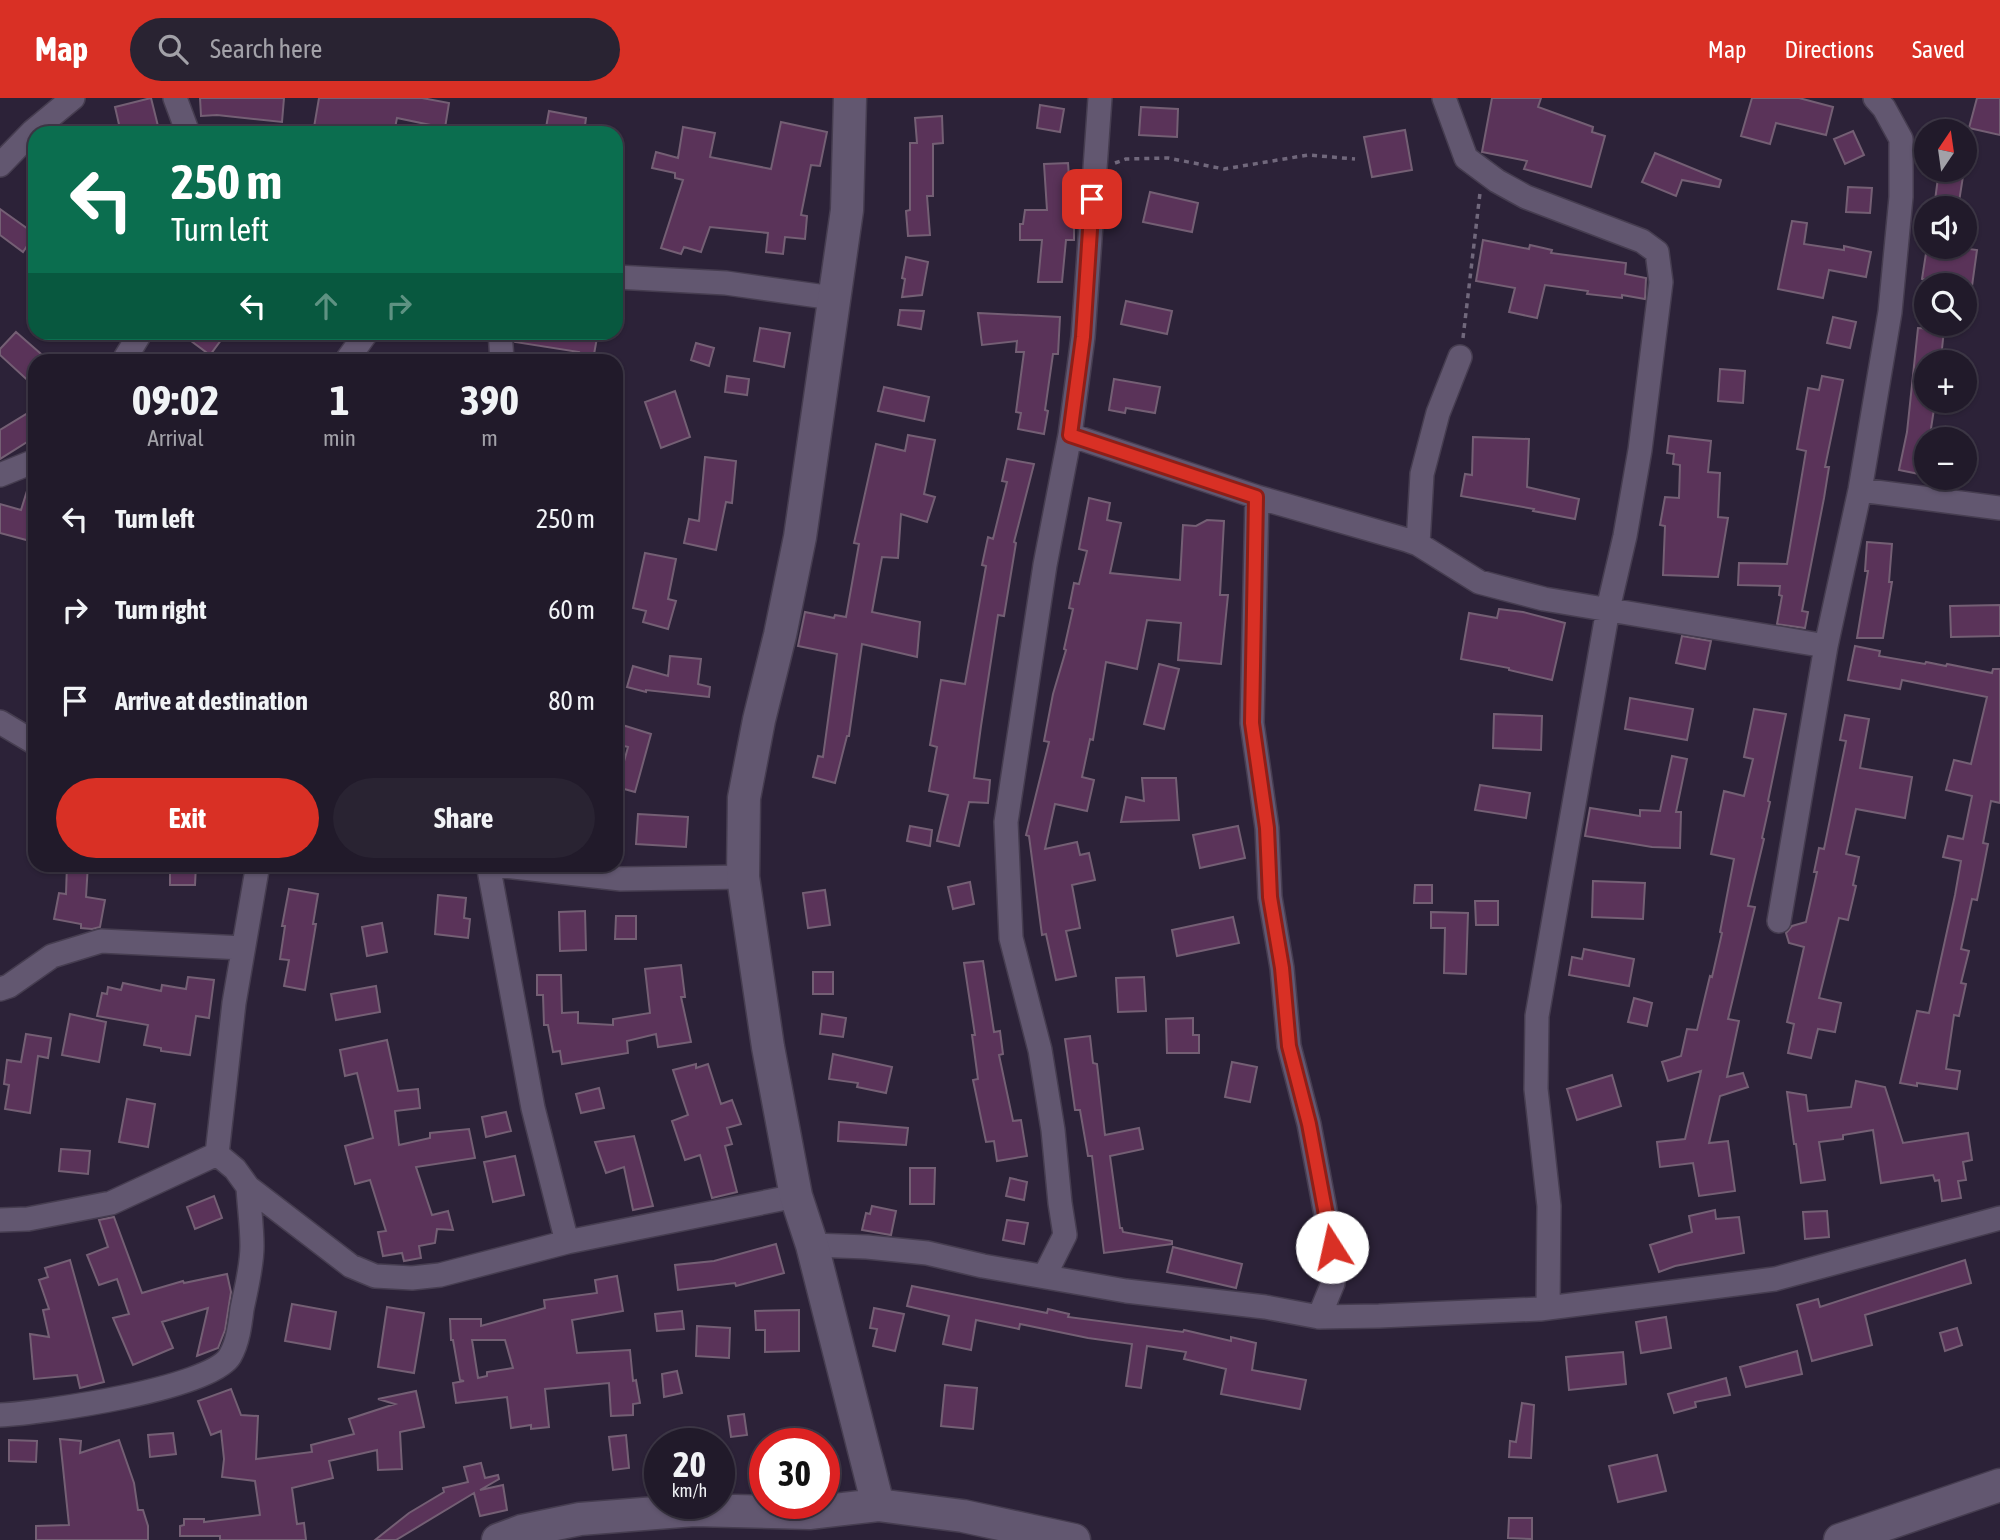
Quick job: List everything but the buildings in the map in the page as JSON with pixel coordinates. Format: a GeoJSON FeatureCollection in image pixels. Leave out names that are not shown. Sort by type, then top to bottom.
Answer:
{"type":"FeatureCollection","features":[{"type":"Feature","properties":{"kind":"street"},"geometry":{"type":"LineString","coordinates":[[39,126],[73,98]]}},
{"type":"Feature","properties":{"kind":"street"},"geometry":{"type":"LineString","coordinates":[[175,98],[185,126]]}},
{"type":"Feature","properties":{"kind":"street"},"geometry":{"type":"LineString","coordinates":[[850,98],[847,211],[800,537],[744,798],[743,877],[768,1046],[796,1196],[812,1245],[878,1505]]}},
{"type":"Feature","properties":{"kind":"street"},"geometry":{"type":"LineString","coordinates":[[1045,1275],[1065,1235],[1053,1130],[1040,1051],[1011,938],[1006,821],[1045,565],[1070,435],[1083,337],[1100,98]]}},
{"type":"Feature","properties":{"kind":"street"},"geometry":{"type":"LineString","coordinates":[[1444,98],[1466,158],[1497,181],[1526,197],[1642,241],[1657,252],[1661,282],[1640,450],[1625,536],[1608,609],[1537,1016],[1536,1089],[1549,1206],[1548,1306]]}},
{"type":"Feature","properties":{"kind":"street"},"geometry":{"type":"LineString","coordinates":[[1779,921],[1826,646],[1860,489],[1890,312],[1901,197],[1900,139],[1884,108],[1875,98]]}},
{"type":"Feature","properties":{"kind":"street"},"geometry":{"type":"LineString","coordinates":[[0,165],[28,136]]}},
{"type":"Feature","properties":{"kind":"street"},"geometry":{"type":"LineString","coordinates":[[623,277],[726,284],[833,298]]}},
{"type":"Feature","properties":{"kind":"street"},"geometry":{"type":"LineString","coordinates":[[1418,544],[1422,474],[1438,413],[1460,357]]}},
{"type":"Feature","properties":{"kind":"street"},"geometry":{"type":"LineString","coordinates":[[1070,435],[1256,497],[1418,544],[1479,582],[1544,599],[1826,646]]}},
{"type":"Feature","properties":{"kind":"street"},"geometry":{"type":"LineString","coordinates":[[0,475],[28,464]]}},
{"type":"Feature","properties":{"kind":"street"},"geometry":{"type":"LineString","coordinates":[[1860,489],[2000,508]]}},
{"type":"Feature","properties":{"kind":"street"},"geometry":{"type":"LineString","coordinates":[[1256,497],[1252,723],[1267,828],[1270,897],[1282,968],[1289,1046],[1309,1124],[1332,1247],[1333,1283],[1320,1317]]}},
{"type":"Feature","properties":{"kind":"street"},"geometry":{"type":"LineString","coordinates":[[0,722],[28,739]]}},
{"type":"Feature","properties":{"kind":"street"},"geometry":{"type":"LineString","coordinates":[[218,1154],[234,1003],[257,872]]}},
{"type":"Feature","properties":{"kind":"street"},"geometry":{"type":"LineString","coordinates":[[488,872],[533,1108],[567,1242]]}},
{"type":"Feature","properties":{"kind":"street"},"geometry":{"type":"LineString","coordinates":[[554,872],[621,879],[743,877]]}},
{"type":"Feature","properties":{"kind":"street"},"geometry":{"type":"LineString","coordinates":[[0,989],[9,986],[52,956],[102,941],[243,948]]}},
{"type":"Feature","properties":{"kind":"street"},"geometry":{"type":"LineString","coordinates":[[218,1154],[235,1168],[248,1187],[351,1266],[375,1276],[412,1278],[440,1275],[567,1242],[796,1196]]}},
{"type":"Feature","properties":{"kind":"street"},"geometry":{"type":"LineString","coordinates":[[0,1220],[28,1219],[111,1203],[218,1154]]}},
{"type":"Feature","properties":{"kind":"street"},"geometry":{"type":"LineString","coordinates":[[0,1415],[134,1396],[217,1369],[229,1357],[237,1336],[250,1270],[252,1247],[248,1187]]}},
{"type":"Feature","properties":{"kind":"street"},"geometry":{"type":"LineString","coordinates":[[812,1245],[927,1253],[983,1266],[1126,1290],[1265,1307],[1320,1317],[1540,1309],[1775,1279],[2000,1218]]}},
{"type":"Feature","properties":{"kind":"street"},"geometry":{"type":"LineString","coordinates":[[1840,1540],[2000,1485]]}},
{"type":"Feature","properties":{"kind":"street"},"geometry":{"type":"LineString","coordinates":[[498,1540],[523,1531],[580,1518],[694,1510],[809,1513],[878,1505],[963,1516],[1074,1540]]}},
{"type":"Feature","properties":{"kind":"path"},"geometry":{"type":"LineString","coordinates":[[1094,171],[1126,159],[1167,158],[1224,169],[1308,155],[1355,159]]}},
{"type":"Feature","properties":{"kind":"path"},"geometry":{"type":"LineString","coordinates":[[1460,357],[1479,214],[1482,170]]}},
{"type":"Feature","properties":{"kind":"route"},"geometry":{"type":"LineString","coordinates":[[1092,199],[1083,337],[1070,435],[1256,497],[1252,723],[1267,828],[1270,897],[1282,968],[1289,1046],[1309,1124],[1332,1247]]}}]}
